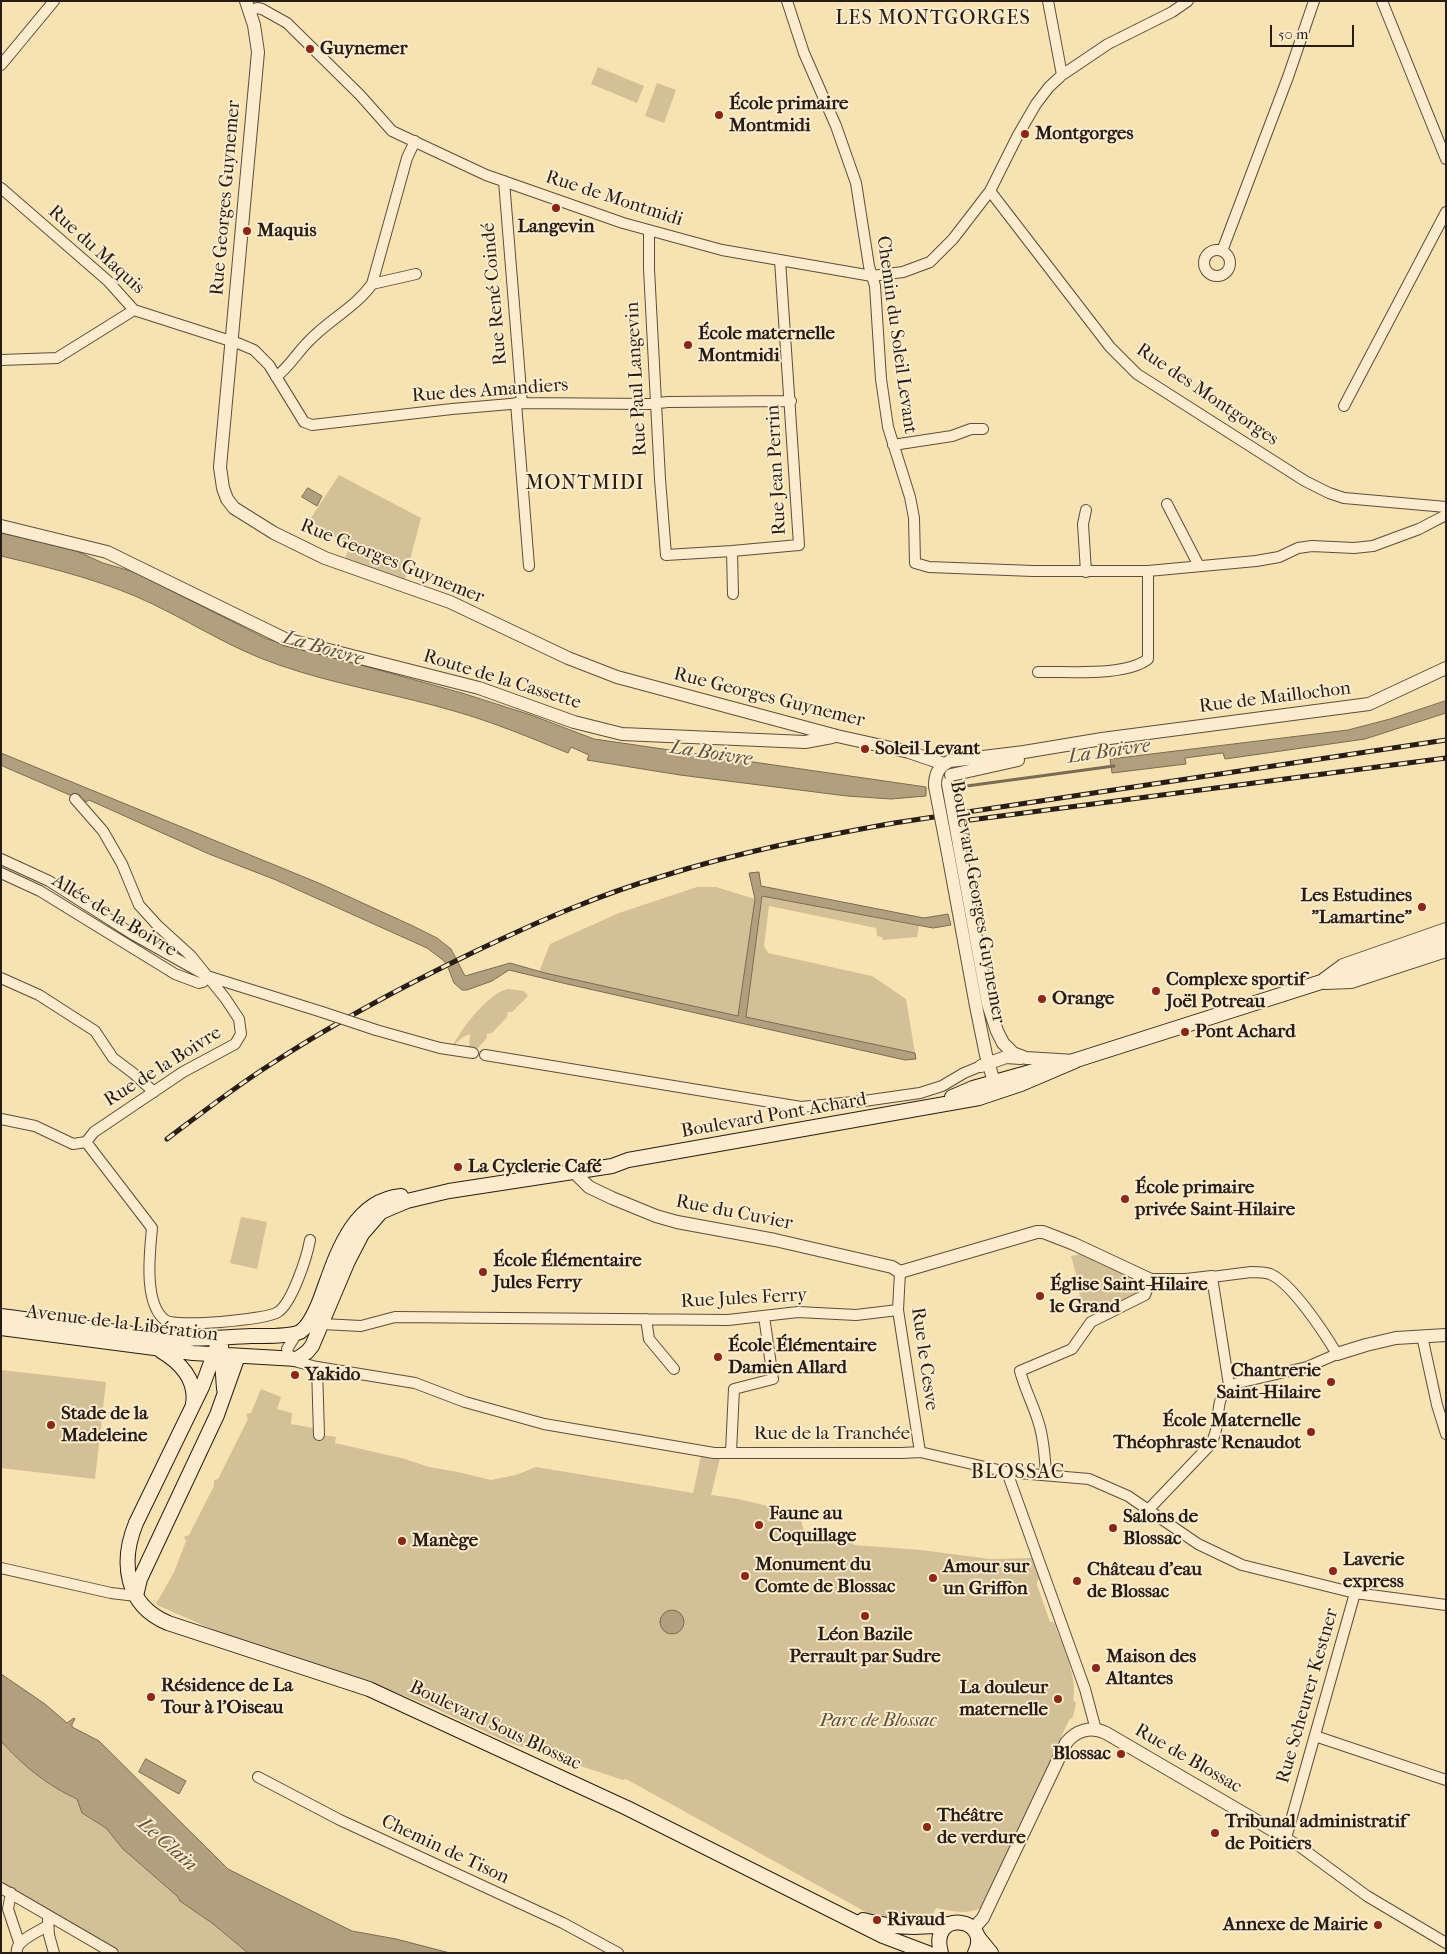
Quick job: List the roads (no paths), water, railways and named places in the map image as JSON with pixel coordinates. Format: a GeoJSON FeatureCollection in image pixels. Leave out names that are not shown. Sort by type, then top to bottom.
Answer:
{"type":"FeatureCollection","features":[{"type":"Feature","properties":{"kind":"main road","name":"Boulevard Pont Achard"},"geometry":{"type":"LineString","coordinates":[[297,1333],[305,1326],[315,1311],[340,1249],[359,1217],[372,1206],[395,1196],[449,1191],[540,1176],[556,1168],[575,1169],[611,1159],[628,1160],[979,1098],[1021,1073],[1075,1061],[1446,940]]}},
{"type":"Feature","properties":{"kind":"main road","name":"Boulevard Pont Achard"},"geometry":{"type":"LineString","coordinates":[[926,1108],[973,1088],[999,1086]]}},
{"type":"Feature","properties":{"kind":"main road","name":"Boulevard Pont Achard"},"geometry":{"type":"LineString","coordinates":[[290,1360],[302,1357],[307,1352],[322,1324],[348,1261],[370,1222],[390,1207],[449,1191]]}},
{"type":"Feature","properties":{"kind":"main road","name":"Avenue de la Libération"},"geometry":{"type":"LineString","coordinates":[[1,1316],[175,1338],[220,1338],[297,1333]]}},
{"type":"Feature","properties":{"kind":"main road","name":"Avenue de la Libération"},"geometry":{"type":"LineString","coordinates":[[1,1328],[157,1349],[238,1356]]}},
{"type":"Feature","properties":{"kind":"main road","name":"Boulevard Sous Blossac"},"geometry":{"type":"LineString","coordinates":[[220,1338],[218,1354],[224,1400]]}},
{"type":"Feature","properties":{"kind":"main road"},"geometry":{"type":"LineString","coordinates":[[157,1349],[178,1363],[185,1371],[194,1392],[193,1407]]}},
{"type":"Feature","properties":{"kind":"main road","name":"Boulevard Sous Blossac"},"geometry":{"type":"LineString","coordinates":[[218,1354],[130,1540],[127,1559],[128,1572],[136,1596],[144,1608],[159,1619],[369,1689],[627,1808],[883,1936],[928,1953]]}},
{"type":"Feature","properties":{"kind":"main road","name":"Boulevard Sous Blossac"},"geometry":{"type":"LineString","coordinates":[[136,1596],[140,1579],[224,1400],[238,1356]]}},
{"type":"Feature","properties":{"kind":"main road"},"geometry":{"type":"LineString","coordinates":[[238,1356],[290,1360]]}},
{"type":"Feature","properties":{"kind":"main road","name":"Boulevard Sous Blossac"},"geometry":{"type":"LineString","coordinates":[[833,1910],[869,1922],[901,1927],[925,1928],[962,1922],[976,1933]]}},
{"type":"Feature","properties":{"kind":"main road"},"geometry":{"type":"LineString","coordinates":[[941,1953],[939,1937],[944,1928],[949,1924]]}},
{"type":"Feature","properties":{"kind":"main road"},"geometry":{"type":"LineString","coordinates":[[975,1953],[978,1945],[976,1933]]}},
{"type":"Feature","properties":{"kind":"main road"},"geometry":{"type":"LineString","coordinates":[[976,1933],[991,1953]]}},
{"type":"Feature","properties":{"kind":"street"},"geometry":{"type":"LineString","coordinates":[[2,61],[54,1]]}},
{"type":"Feature","properties":{"kind":"street","name":"Chemin du Soleil Levant"},"geometry":{"type":"LineString","coordinates":[[787,1],[804,53],[836,126],[856,183],[875,286],[883,401],[893,445],[910,497],[914,518],[915,563],[929,567],[1086,572]]}},
{"type":"Feature","properties":{"kind":"street"},"geometry":{"type":"LineString","coordinates":[[1048,1],[1062,75]]}},
{"type":"Feature","properties":{"kind":"street","name":"Rue de Montmidi"},"geometry":{"type":"LineString","coordinates":[[248,6],[268,11],[287,23],[360,95],[392,131],[486,175],[649,231],[722,250],[872,276],[904,272],[930,262],[953,239],[990,191],[1036,104],[1049,87],[1062,75],[1108,44],[1172,12],[1188,1]]}},
{"type":"Feature","properties":{"kind":"street"},"geometry":{"type":"LineString","coordinates":[[1222,251],[1288,77],[1314,1]]}},
{"type":"Feature","properties":{"kind":"street"},"geometry":{"type":"LineString","coordinates":[[1382,1],[1446,158]]}},
{"type":"Feature","properties":{"kind":"street","name":"Rue Georges Guynemer"},"geometry":{"type":"LineString","coordinates":[[248,6],[257,38],[258,52],[220,467],[223,488],[227,499],[234,508],[289,541],[325,558],[450,602],[568,658],[617,677],[837,736],[909,752],[944,764]]}},
{"type":"Feature","properties":{"kind":"street"},"geometry":{"type":"LineString","coordinates":[[276,377],[283,372],[308,342],[322,329],[363,297],[372,284],[407,158],[415,141]]}},
{"type":"Feature","properties":{"kind":"street","name":"Rue René Coindé"},"geometry":{"type":"LineString","coordinates":[[504,181],[529,566]]}},
{"type":"Feature","properties":{"kind":"street","name":"Rue du Maquis"},"geometry":{"type":"LineString","coordinates":[[1,188],[108,281],[134,310],[232,342]]}},
{"type":"Feature","properties":{"kind":"street","name":"Rue des Montgorges"},"geometry":{"type":"LineString","coordinates":[[990,191],[1110,347],[1137,374],[1305,481],[1329,493],[1344,498],[1446,507]]}},
{"type":"Feature","properties":{"kind":"street"},"geometry":{"type":"LineString","coordinates":[[1344,406],[1446,212]]}},
{"type":"Feature","properties":{"kind":"street","name":"Rue Paul Langevin"},"geometry":{"type":"LineString","coordinates":[[649,231],[649,269],[656,403],[666,555]]}},
{"type":"Feature","properties":{"kind":"street","name":"Rue Jean Perrin"},"geometry":{"type":"LineString","coordinates":[[666,555],[732,552],[799,545],[791,401],[780,260]]}},
{"type":"Feature","properties":{"kind":"street"},"geometry":{"type":"LineString","coordinates":[[372,284],[416,274]]}},
{"type":"Feature","properties":{"kind":"street"},"geometry":{"type":"LineString","coordinates":[[1,360],[57,358],[134,310]]}},
{"type":"Feature","properties":{"kind":"street","name":"Rue des Amandiers"},"geometry":{"type":"LineString","coordinates":[[232,342],[254,350],[269,365],[304,422],[312,425],[519,403],[791,401]]}},
{"type":"Feature","properties":{"kind":"street"},"geometry":{"type":"LineString","coordinates":[[893,445],[952,436],[971,429],[982,429]]}},
{"type":"Feature","properties":{"kind":"street"},"geometry":{"type":"LineString","coordinates":[[1167,504],[1199,566]]}},
{"type":"Feature","properties":{"kind":"street"},"geometry":{"type":"LineString","coordinates":[[1086,510],[1083,524],[1086,572],[1148,571],[1279,557],[1298,548],[1312,546],[1354,548],[1373,546],[1419,529],[1446,515]]}},
{"type":"Feature","properties":{"kind":"street","name":"Route de la Cassette"},"geometry":{"type":"LineString","coordinates":[[1,526],[107,552],[285,639],[479,688],[574,722],[622,734],[805,742],[837,736]]}},
{"type":"Feature","properties":{"kind":"street"},"geometry":{"type":"LineString","coordinates":[[732,552],[733,594]]}},
{"type":"Feature","properties":{"kind":"street"},"geometry":{"type":"LineString","coordinates":[[1038,672],[1118,670],[1140,665],[1148,659],[1148,571]]}},
{"type":"Feature","properties":{"kind":"street","name":"Rue de Maillochon"},"geometry":{"type":"LineString","coordinates":[[944,764],[950,761],[1024,752],[1102,739],[1369,704],[1446,668]]}},
{"type":"Feature","properties":{"kind":"street","name":"Rue de Maillochon"},"geometry":{"type":"LineString","coordinates":[[945,781],[1102,739]]}},
{"type":"Feature","properties":{"kind":"street","name":"Boulevard Georges Guynemer"},"geometry":{"type":"LineString","coordinates":[[944,764],[937,772],[945,781]]}},
{"type":"Feature","properties":{"kind":"street","name":"Boulevard Georges Guynemer"},"geometry":{"type":"LineString","coordinates":[[944,764],[955,858],[988,1061],[999,1086]]}},
{"type":"Feature","properties":{"kind":"street","name":"Rue de la Boivre"},"geometry":{"type":"LineString","coordinates":[[75,799],[103,832],[122,864],[144,913],[191,956],[235,1012],[239,1019],[241,1034],[235,1044],[183,1072],[94,1132],[86,1142]]}},
{"type":"Feature","properties":{"kind":"street","name":"Boulevard Georges Guynemer"},"geometry":{"type":"LineString","coordinates":[[955,858],[988,1004],[997,1032],[1003,1043],[1013,1052],[1026,1058],[1075,1061]]}},
{"type":"Feature","properties":{"kind":"street"},"geometry":{"type":"LineString","coordinates":[[1,859],[48,881],[134,935],[207,976],[376,1030],[440,1048],[473,1053]]}},
{"type":"Feature","properties":{"kind":"street","name":"Allée de la Boivre"},"geometry":{"type":"LineString","coordinates":[[1,873],[40,891],[175,974],[199,983],[203,982],[207,976]]}},
{"type":"Feature","properties":{"kind":"street","name":"Boulevard Pont Achard"},"geometry":{"type":"LineString","coordinates":[[1318,983],[1343,965],[1446,929]]}},
{"type":"Feature","properties":{"kind":"street","name":"Boulevard Pont Achard"},"geometry":{"type":"LineString","coordinates":[[1318,983],[1351,982],[1446,951]]}},
{"type":"Feature","properties":{"kind":"street"},"geometry":{"type":"LineString","coordinates":[[1,978],[39,995],[95,1031],[112,1058],[133,1073],[154,1092]]}},
{"type":"Feature","properties":{"kind":"street","name":"Boulevard Georges Guynemer"},"geometry":{"type":"LineString","coordinates":[[973,1088],[988,1061],[988,1004]]}},
{"type":"Feature","properties":{"kind":"street"},"geometry":{"type":"LineString","coordinates":[[485,1055],[801,1106],[854,1102],[920,1093],[942,1086],[961,1072],[988,1061],[1012,1056],[1026,1058]]}},
{"type":"Feature","properties":{"kind":"street"},"geometry":{"type":"LineString","coordinates":[[1,1119],[34,1126],[73,1144],[86,1142],[152,1228],[149,1262],[153,1299],[165,1320],[176,1324],[220,1322],[279,1312],[296,1284],[306,1258],[310,1240]]}},
{"type":"Feature","properties":{"kind":"street","name":"Rue du Cuvier"},"geometry":{"type":"LineString","coordinates":[[575,1169],[580,1180],[589,1187],[656,1216],[677,1222],[794,1244],[892,1267],[900,1272]]}},
{"type":"Feature","properties":{"kind":"street"},"geometry":{"type":"LineString","coordinates":[[900,1272],[1037,1232],[1043,1232],[1074,1244],[1151,1280],[1186,1280],[1265,1272],[1282,1281],[1306,1310],[1337,1354]]}},
{"type":"Feature","properties":{"kind":"street","name":"Rue le Cesve"},"geometry":{"type":"LineString","coordinates":[[900,1272],[898,1310],[920,1452]]}},
{"type":"Feature","properties":{"kind":"street"},"geometry":{"type":"LineString","coordinates":[[1212,1277],[1230,1385]]}},
{"type":"Feature","properties":{"kind":"street"},"geometry":{"type":"LineString","coordinates":[[1046,1474],[1043,1437],[1020,1372],[1072,1348],[1091,1322],[1145,1295],[1151,1280]]}},
{"type":"Feature","properties":{"kind":"street","name":"Rue Jules Ferry"},"geometry":{"type":"LineString","coordinates":[[322,1324],[360,1326],[395,1317],[728,1320],[798,1312],[856,1315],[898,1310]]}},
{"type":"Feature","properties":{"kind":"street"},"geometry":{"type":"LineString","coordinates":[[732,1452],[734,1389],[773,1379],[764,1316]]}},
{"type":"Feature","properties":{"kind":"street"},"geometry":{"type":"LineString","coordinates":[[646,1319],[649,1339],[674,1369]]}},
{"type":"Feature","properties":{"kind":"street"},"geometry":{"type":"LineString","coordinates":[[220,1322],[220,1338]]}},
{"type":"Feature","properties":{"kind":"street","name":"Boulevard Pont Achard"},"geometry":{"type":"LineString","coordinates":[[290,1360],[287,1349],[297,1333]]}},
{"type":"Feature","properties":{"kind":"street"},"geometry":{"type":"LineString","coordinates":[[1149,1509],[1215,1438],[1219,1401],[1222,1392],[1230,1385],[1307,1367],[1337,1354],[1396,1338],[1446,1335]]}},
{"type":"Feature","properties":{"kind":"street"},"geometry":{"type":"LineString","coordinates":[[1422,1336],[1437,1406],[1446,1434]]}},
{"type":"Feature","properties":{"kind":"street","name":"Rue de la Tranchée"},"geometry":{"type":"LineString","coordinates":[[290,1360],[317,1367],[415,1383],[475,1405],[544,1424],[714,1453],[920,1452],[1007,1472],[1089,1479],[1128,1496],[1198,1544],[1242,1565],[1355,1593],[1446,1605]]}},
{"type":"Feature","properties":{"kind":"street"},"geometry":{"type":"LineString","coordinates":[[317,1367],[319,1435]]}},
{"type":"Feature","properties":{"kind":"street"},"geometry":{"type":"LineString","coordinates":[[976,1933],[1066,1743],[1078,1732],[1096,1730],[1085,1689],[1007,1472]]}},
{"type":"Feature","properties":{"kind":"street"},"geometry":{"type":"LineString","coordinates":[[1,1568],[111,1593],[136,1596]]}},
{"type":"Feature","properties":{"kind":"street","name":"Rue Scheurer Kestner"},"geometry":{"type":"LineString","coordinates":[[1286,1838],[1355,1593]]}},
{"type":"Feature","properties":{"kind":"street","name":"Rue de Blossac"},"geometry":{"type":"LineString","coordinates":[[1096,1730],[1103,1731],[1286,1838]]}},
{"type":"Feature","properties":{"kind":"street"},"geometry":{"type":"LineString","coordinates":[[1315,1736],[1446,1780]]}},
{"type":"Feature","properties":{"kind":"street","name":"Chemin de Tison"},"geometry":{"type":"LineString","coordinates":[[258,1777],[340,1820],[563,1923],[618,1953]]}},
{"type":"Feature","properties":{"kind":"street"},"geometry":{"type":"LineString","coordinates":[[1286,1838],[1366,1896],[1446,1943]]}},
{"type":"Feature","properties":{"kind":"street"},"geometry":{"type":"LineString","coordinates":[[1,1888],[11,1893],[48,1921],[113,1953]]}},
{"type":"Feature","properties":{"kind":"street"},"geometry":{"type":"LineString","coordinates":[[11,1893],[8,1909],[18,1948],[48,1921]]}},
{"type":"Feature","properties":{"kind":"street"},"geometry":{"type":"LineString","coordinates":[[48,1921],[54,1953]]}},
{"type":"Feature","properties":{"kind":"water"},"geometry":{"type":"Polygon","coordinates":[[[308,488],[322,496],[317,506],[302,497],[308,488]]]}},
{"type":"Feature","properties":{"kind":"water","name":"La Boivre"},"geometry":{"type":"Polygon","coordinates":[[[1,533],[72,549],[103,563],[134,572],[267,639],[462,693],[531,715],[594,739],[926,787],[926,796],[891,799],[847,796],[680,775],[587,760],[589,755],[571,747],[568,753],[469,715],[322,678],[260,658],[135,596],[69,573],[1,556],[1,533]]]}},
{"type":"Feature","properties":{"kind":"water","name":"La Boivre"},"geometry":{"type":"Polygon","coordinates":[[[1446,701],[1446,713],[1365,739],[1225,759],[1223,753],[1185,758],[1186,764],[1112,773],[1110,759],[1348,730],[1446,701]]]}},
{"type":"Feature","properties":{"kind":"water"},"geometry":{"type":"Polygon","coordinates":[[[1,753],[321,884],[413,926],[437,938],[451,949],[465,976],[510,963],[545,973],[738,1016],[755,899],[749,873],[759,872],[761,886],[924,918],[948,914],[951,925],[933,928],[762,896],[746,1017],[915,1053],[916,1059],[905,1060],[509,970],[492,981],[462,990],[454,983],[443,960],[427,948],[276,880],[209,854],[89,800],[86,802],[7,768],[1,765],[1,753]]]}},
{"type":"Feature","properties":{"kind":"water"},"geometry":{"type":"Polygon","coordinates":[[[672,1610],[681,1613],[684,1622],[681,1631],[672,1634],[663,1631],[660,1622],[663,1613],[672,1610]]]}},
{"type":"Feature","properties":{"kind":"water","name":"Le Clain"},"geometry":{"type":"Polygon","coordinates":[[[1,1674],[45,1704],[67,1723],[74,1718],[72,1727],[99,1741],[228,1869],[352,1931],[396,1939],[450,1953],[248,1953],[212,1923],[180,1901],[177,1896],[123,1849],[106,1828],[82,1813],[77,1799],[56,1788],[36,1774],[1,1741],[1,1674]]]}},
{"type":"Feature","properties":{"kind":"water"},"geometry":{"type":"Polygon","coordinates":[[[146,1759],[186,1781],[179,1794],[139,1772],[146,1759]]]}},
{"type":"Feature","properties":{"kind":"waterway","name":"La Boivre"},"geometry":{"type":"LineString","coordinates":[[952,788],[1114,766]]}},
{"type":"Feature","properties":{"kind":"railway"},"geometry":{"type":"LineString","coordinates":[[167,1139],[265,1068],[368,1006],[449,964],[522,930],[591,900],[639,883],[749,852],[894,823],[1446,740]]}},
{"type":"Feature","properties":{"kind":"railway"},"geometry":{"type":"LineString","coordinates":[[970,820],[1446,758]]}},
{"type":"Feature","properties":{"kind":"place","name":"Guynemer"},"geometry":{"type":"Point","coordinates":[310,49]}},
{"type":"Feature","properties":{"kind":"place","name":"École primaire Montmidi"},"geometry":{"type":"Point","coordinates":[719,115]}},
{"type":"Feature","properties":{"kind":"place","name":"Montgorges"},"geometry":{"type":"Point","coordinates":[1025,134]}},
{"type":"Feature","properties":{"kind":"place","name":"Langevin"},"geometry":{"type":"Point","coordinates":[556,208]}},
{"type":"Feature","properties":{"kind":"place","name":"Maquis"},"geometry":{"type":"Point","coordinates":[247,231]}},
{"type":"Feature","properties":{"kind":"place","name":"École maternelle Montmidi"},"geometry":{"type":"Point","coordinates":[688,345]}},
{"type":"Feature","properties":{"kind":"place","name":"Soleil Levant"},"geometry":{"type":"Point","coordinates":[865,749]}},
{"type":"Feature","properties":{"kind":"place","name":"Les Estudines \"Lamartine\""},"geometry":{"type":"Point","coordinates":[1422,907]}},
{"type":"Feature","properties":{"kind":"place","name":"Complexe sportif Joël Potreau"},"geometry":{"type":"Point","coordinates":[1156,991]}},
{"type":"Feature","properties":{"kind":"place","name":"Orange"},"geometry":{"type":"Point","coordinates":[1042,999]}},
{"type":"Feature","properties":{"kind":"place","name":"Pont Achard"},"geometry":{"type":"Point","coordinates":[1185,1032]}},
{"type":"Feature","properties":{"kind":"place","name":"La Cyclerie Café"},"geometry":{"type":"Point","coordinates":[458,1167]}},
{"type":"Feature","properties":{"kind":"place","name":"École primaire privée Saint-Hilaire"},"geometry":{"type":"Point","coordinates":[1125,1199]}},
{"type":"Feature","properties":{"kind":"place","name":"École Élémentaire Jules Ferry"},"geometry":{"type":"Point","coordinates":[483,1272]}},
{"type":"Feature","properties":{"kind":"place","name":"Église Saint-Hilaire le Grand"},"geometry":{"type":"Point","coordinates":[1040,1296]}},
{"type":"Feature","properties":{"kind":"place","name":"École Élémentaire Damien Allard"},"geometry":{"type":"Point","coordinates":[718,1357]}},
{"type":"Feature","properties":{"kind":"place","name":"Yakido"},"geometry":{"type":"Point","coordinates":[295,1375]}},
{"type":"Feature","properties":{"kind":"place","name":"Chantrerie Saint-Hilaire"},"geometry":{"type":"Point","coordinates":[1331,1382]}},
{"type":"Feature","properties":{"kind":"place","name":"Stade de la Madeleine"},"geometry":{"type":"Point","coordinates":[51,1425]}},
{"type":"Feature","properties":{"kind":"place","name":"École Maternelle Théophraste Renaudot"},"geometry":{"type":"Point","coordinates":[1311,1432]}},
{"type":"Feature","properties":{"kind":"place","name":"Faune au Coquillage"},"geometry":{"type":"Point","coordinates":[759,1525]}},
{"type":"Feature","properties":{"kind":"place","name":"Salons de Blossac"},"geometry":{"type":"Point","coordinates":[1113,1528]}},
{"type":"Feature","properties":{"kind":"place","name":"Manège"},"geometry":{"type":"Point","coordinates":[402,1541]}},
{"type":"Feature","properties":{"kind":"place","name":"Laverie express"},"geometry":{"type":"Point","coordinates":[1333,1571]}},
{"type":"Feature","properties":{"kind":"place","name":"Monument du Comte de Blossac"},"geometry":{"type":"Point","coordinates":[745,1576]}},
{"type":"Feature","properties":{"kind":"place","name":"Amour sur un Griffon"},"geometry":{"type":"Point","coordinates":[933,1578]}},
{"type":"Feature","properties":{"kind":"place","name":"Château d'eau de Blossac"},"geometry":{"type":"Point","coordinates":[1077,1581]}},
{"type":"Feature","properties":{"kind":"place","name":"Léon Bazile Perrault par Sudre"},"geometry":{"type":"Point","coordinates":[865,1616]}},
{"type":"Feature","properties":{"kind":"place","name":"Maison des Altantes"},"geometry":{"type":"Point","coordinates":[1096,1668]}},
{"type":"Feature","properties":{"kind":"place","name":"Résidence de La Tour à l'Oiseau"},"geometry":{"type":"Point","coordinates":[151,1697]}},
{"type":"Feature","properties":{"kind":"place","name":"La douleur maternelle"},"geometry":{"type":"Point","coordinates":[1058,1699]}},
{"type":"Feature","properties":{"kind":"place","name":"Blossac"},"geometry":{"type":"Point","coordinates":[1121,1754]}},
{"type":"Feature","properties":{"kind":"place","name":"Théâtre de verdure"},"geometry":{"type":"Point","coordinates":[927,1827]}},
{"type":"Feature","properties":{"kind":"place","name":"Tribunal administratif de Poitiers"},"geometry":{"type":"Point","coordinates":[1215,1833]}},
{"type":"Feature","properties":{"kind":"place","name":"Rivaud"},"geometry":{"type":"Point","coordinates":[877,1920]}},
{"type":"Feature","properties":{"kind":"place","name":"Annexe de Mairie"},"geometry":{"type":"Point","coordinates":[1378,1925]}},
{"type":"Feature","properties":{"kind":"district","name":"LES MONTGORGES"},"geometry":{"type":"Point","coordinates":[933,19]}},
{"type":"Feature","properties":{"kind":"district","name":"MONTMIDI"},"geometry":{"type":"Point","coordinates":[585,484]}},
{"type":"Feature","properties":{"kind":"district","name":"BLOSSAC"},"geometry":{"type":"Point","coordinates":[1018,1473]}},
{"type":"Feature","properties":{"kind":"park label","name":"Parc de Blossac"},"geometry":{"type":"Point","coordinates":[878,1721]}}]}
